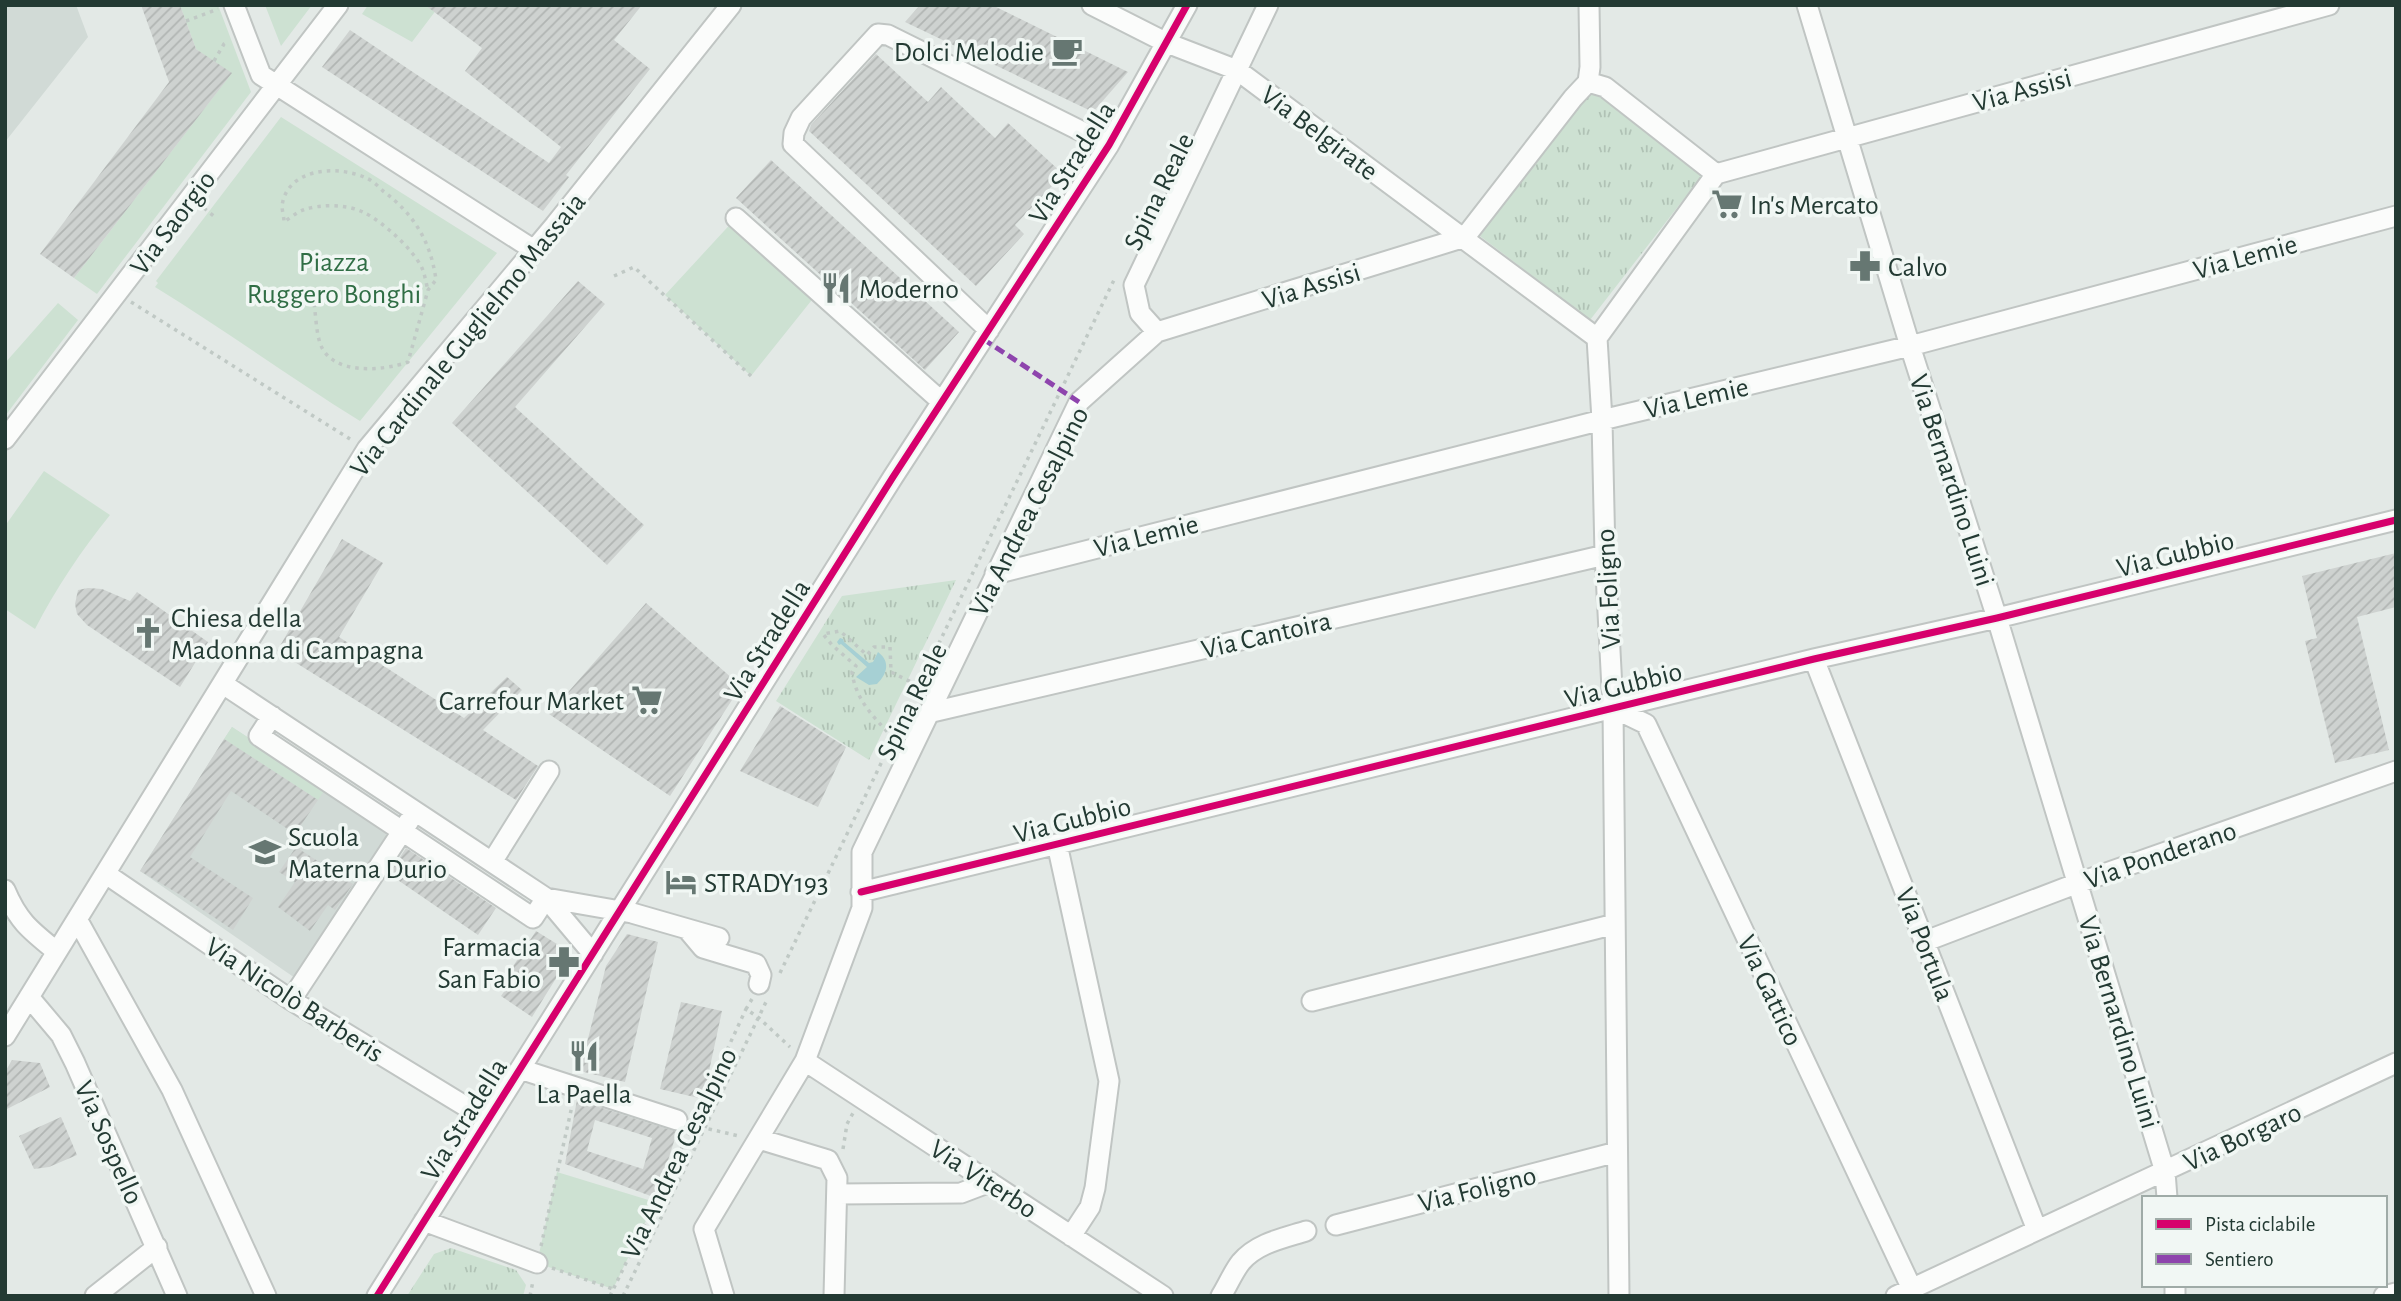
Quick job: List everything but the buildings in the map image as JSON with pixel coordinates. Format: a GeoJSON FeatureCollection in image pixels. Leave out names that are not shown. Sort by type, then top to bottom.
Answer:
{"type":"FeatureCollection","features":[{"type":"Feature","properties":{"kind":"street","name":"Via Saorgio"},"geometry":{"type":"LineString","coordinates":[[5,439],[338,5]]}},
{"type":"Feature","properties":{"kind":"street","name":"Via Cardinale Guglielmo Massaia"},"geometry":{"type":"LineString","coordinates":[[5,1036],[367,449],[534,250],[731,5]]}},
{"type":"Feature","properties":{"kind":"street","name":"Via Belgirate"},"geometry":{"type":"LineString","coordinates":[[1092,5],[1167,43],[1237,70],[1419,206],[1465,237],[1597,338]]}},
{"type":"Feature","properties":{"kind":"street","name":"Via Stradella"},"geometry":{"type":"LineString","coordinates":[[377,1296],[942,402],[1109,145],[1187,5]]}},
{"type":"Feature","properties":{"kind":"street"},"geometry":{"type":"LineString","coordinates":[[1157,332],[1140,313],[1134,285],[1268,5]]}},
{"type":"Feature","properties":{"kind":"street"},"geometry":{"type":"LineString","coordinates":[[1465,237],[1588,82],[1589,5]]}},
{"type":"Feature","properties":{"kind":"street","name":"Via Bernardino Luini"},"geometry":{"type":"LineString","coordinates":[[1807,5],[1910,346],[2078,883],[2165,1172],[2167,1196]]}},
{"type":"Feature","properties":{"kind":"street","name":"Via Assisi"},"geometry":{"type":"LineString","coordinates":[[1716,174],[2329,5]]}},
{"type":"Feature","properties":{"kind":"street"},"geometry":{"type":"LineString","coordinates":[[227,7],[261,75],[534,250]]}},
{"type":"Feature","properties":{"kind":"street"},"geometry":{"type":"LineString","coordinates":[[989,330],[793,144],[793,133],[801,118],[878,34],[888,35],[1109,145]]}},
{"type":"Feature","properties":{"kind":"street"},"geometry":{"type":"LineString","coordinates":[[1588,82],[1605,87],[1716,174],[1597,338]]}},
{"type":"Feature","properties":{"kind":"street","name":"Via Lemie"},"geometry":{"type":"LineString","coordinates":[[995,574],[1602,420],[1910,346],[2396,216]]}},
{"type":"Feature","properties":{"kind":"street"},"geometry":{"type":"LineString","coordinates":[[736,218],[942,402]]}},
{"type":"Feature","properties":{"kind":"street","name":"Via Assisi"},"geometry":{"type":"LineString","coordinates":[[1157,332],[1465,237]]}},
{"type":"Feature","properties":{"kind":"street","name":"Via Andrea Cesalpino"},"geometry":{"type":"LineString","coordinates":[[861,892],[862,852],[1079,402],[1157,332]]}},
{"type":"Feature","properties":{"kind":"street","name":"Via Foligno"},"geometry":{"type":"LineString","coordinates":[[1597,338],[1613,708],[1619,1296]]}},
{"type":"Feature","properties":{"kind":"street","name":"Via Gubbio"},"geometry":{"type":"LineString","coordinates":[[861,892],[2396,520]]}},
{"type":"Feature","properties":{"kind":"street","name":"Via Cantoira"},"geometry":{"type":"LineString","coordinates":[[928,713],[1605,555]]}},
{"type":"Feature","properties":{"kind":"street","name":"Via Portula"},"geometry":{"type":"LineString","coordinates":[[1814,659],[2037,1230]]}},
{"type":"Feature","properties":{"kind":"street"},"geometry":{"type":"LineString","coordinates":[[223,684],[546,898],[593,954]]}},
{"type":"Feature","properties":{"kind":"street","name":"Via Gattico"},"geometry":{"type":"LineString","coordinates":[[1613,708],[1646,724],[1904,1292]]}},
{"type":"Feature","properties":{"kind":"street"},"geometry":{"type":"LineString","coordinates":[[272,716],[259,736],[533,918],[546,898]]}},
{"type":"Feature","properties":{"kind":"street"},"geometry":{"type":"LineString","coordinates":[[492,862],[549,771]]}},
{"type":"Feature","properties":{"kind":"street","name":"Via Ponderano"},"geometry":{"type":"LineString","coordinates":[[1926,941],[2078,883],[2396,771]]}},
{"type":"Feature","properties":{"kind":"street"},"geometry":{"type":"LineString","coordinates":[[291,1000],[415,812]]}},
{"type":"Feature","properties":{"kind":"street","name":"Via Gubbio"},"geometry":{"type":"LineString","coordinates":[[1057,844],[1109,1081],[1095,1188],[1090,1208],[1071,1236]]}},
{"type":"Feature","properties":{"kind":"street","name":"Via Nicolò Barberis"},"geometry":{"type":"LineString","coordinates":[[106,874],[291,1000],[488,1120]]}},
{"type":"Feature","properties":{"kind":"street"},"geometry":{"type":"LineString","coordinates":[[5,890],[15,912],[30,930],[56,951]]}},
{"type":"Feature","properties":{"kind":"street"},"geometry":{"type":"LineString","coordinates":[[724,1296],[704,1229],[805,1061],[862,908],[861,892]]}},
{"type":"Feature","properties":{"kind":"street"},"geometry":{"type":"LineString","coordinates":[[546,898],[620,911],[719,938]]}},
{"type":"Feature","properties":{"kind":"street"},"geometry":{"type":"LineString","coordinates":[[77,919],[172,1090],[266,1296]]}},
{"type":"Feature","properties":{"kind":"street"},"geometry":{"type":"LineString","coordinates":[[1312,1002],[1615,924]]}},
{"type":"Feature","properties":{"kind":"street"},"geometry":{"type":"LineString","coordinates":[[687,929],[703,947],[756,964],[768,987]]}},
{"type":"Feature","properties":{"kind":"street","name":"Via Sospello"},"geometry":{"type":"LineString","coordinates":[[29,997],[61,1035],[75,1063],[177,1296]]}},
{"type":"Feature","properties":{"kind":"street","name":"Via Viterbo"},"geometry":{"type":"LineString","coordinates":[[805,1061],[1163,1296]]}},
{"type":"Feature","properties":{"kind":"street","name":"Via Borgaro"},"geometry":{"type":"LineString","coordinates":[[1904,1292],[2396,1063]]}},
{"type":"Feature","properties":{"kind":"street"},"geometry":{"type":"LineString","coordinates":[[520,1069],[685,1122]]}},
{"type":"Feature","properties":{"kind":"street"},"geometry":{"type":"LineString","coordinates":[[759,1139],[828,1160],[837,1186],[834,1296]]}},
{"type":"Feature","properties":{"kind":"street","name":"Via Foligno"},"geometry":{"type":"LineString","coordinates":[[1336,1225],[1617,1152]]}},
{"type":"Feature","properties":{"kind":"street"},"geometry":{"type":"LineString","coordinates":[[837,1186],[961,1193],[989,1182]]}},
{"type":"Feature","properties":{"kind":"street"},"geometry":{"type":"LineString","coordinates":[[424,1221],[537,1263]]}},
{"type":"Feature","properties":{"kind":"street"},"geometry":{"type":"LineString","coordinates":[[1221,1296],[1241,1262],[1251,1253],[1268,1243],[1306,1231]]}},
{"type":"Feature","properties":{"kind":"street"},"geometry":{"type":"LineString","coordinates":[[94,1296],[157,1247]]}},
{"type":"Feature","properties":{"kind":"street"},"geometry":{"type":"LineString","coordinates":[[2384,1296],[2396,1293]]}},
{"type":"Feature","properties":{"kind":"path"},"geometry":{"type":"LineString","coordinates":[[186,21],[227,7]]}},
{"type":"Feature","properties":{"kind":"path"},"geometry":{"type":"LineString","coordinates":[[314,304],[320,344],[328,355],[351,368],[391,368],[408,362],[428,290],[436,280],[433,261],[424,239],[407,210],[367,178],[329,171],[305,174],[290,188],[282,205],[284,222],[302,211],[321,207],[348,208],[363,212],[393,232],[411,251],[423,269],[428,290]]}},
{"type":"Feature","properties":{"kind":"path"},"geometry":{"type":"LineString","coordinates":[[614,276],[634,267],[751,376]]}},
{"type":"Feature","properties":{"kind":"path"},"geometry":{"type":"LineString","coordinates":[[118,294],[367,449]]}},
{"type":"Feature","properties":{"kind":"path"},"geometry":{"type":"LineString","coordinates":[[893,738],[868,710],[854,688],[852,673],[856,666],[823,634],[840,631],[867,655],[874,647],[890,647],[891,672],[919,685],[928,713]]}},
{"type":"Feature","properties":{"kind":"path"},"geometry":{"type":"LineString","coordinates":[[746,1010],[759,1018],[805,1061]]}},
{"type":"Feature","properties":{"kind":"path"},"geometry":{"type":"LineString","coordinates":[[530,1296],[576,1088]]}},
{"type":"Feature","properties":{"kind":"path"},"geometry":{"type":"LineString","coordinates":[[837,1186],[847,1124],[861,1098]]}},
{"type":"Feature","properties":{"kind":"path"},"geometry":{"type":"LineString","coordinates":[[685,1122],[704,1129],[759,1139]]}},
{"type":"Feature","properties":{"kind":"path"},"geometry":{"type":"LineString","coordinates":[[537,1263],[613,1289]]}},
{"type":"Feature","properties":{"kind":"shaded area"},"geometry":{"type":"Polygon","coordinates":[[[5,5],[76,5],[88,37],[5,142],[5,5]]]}},
{"type":"Feature","properties":{"kind":"shaded area","name":"Scuola Materna Durio"},"geometry":{"type":"Polygon","coordinates":[[[232,727],[390,833],[298,980],[140,871],[232,727]]]}},
{"type":"Feature","properties":{"kind":"green space"},"geometry":{"type":"Polygon","coordinates":[[[180,5],[218,5],[251,92],[97,294],[74,278],[231,74],[196,49],[180,5]]]}},
{"type":"Feature","properties":{"kind":"green space"},"geometry":{"type":"Polygon","coordinates":[[[265,5],[312,5],[281,46],[265,5]]]}},
{"type":"Feature","properties":{"kind":"green space"},"geometry":{"type":"Polygon","coordinates":[[[368,5],[440,5],[412,42],[362,14],[368,5]]]}},
{"type":"Feature","properties":{"kind":"green space"},"geometry":{"type":"Polygon","coordinates":[[[1590,81],[1704,173],[1590,320],[1480,236],[1590,81]]]}},
{"type":"Feature","properties":{"kind":"green space","name":"Piazza Ruggero Bonghi"},"geometry":{"type":"Polygon","coordinates":[[[281,117],[497,253],[360,421],[155,287],[158,283],[156,281],[281,117]]]}},
{"type":"Feature","properties":{"kind":"green space"},"geometry":{"type":"Polygon","coordinates":[[[736,218],[819,291],[751,376],[665,295],[736,218]]]}},
{"type":"Feature","properties":{"kind":"green space"},"geometry":{"type":"Polygon","coordinates":[[[58,303],[78,320],[5,416],[5,363],[58,303]]]}},
{"type":"Feature","properties":{"kind":"green space"},"geometry":{"type":"Polygon","coordinates":[[[44,471],[110,515],[70,570],[35,629],[5,609],[5,526],[44,471]]]}},
{"type":"Feature","properties":{"kind":"green space"},"geometry":{"type":"Polygon","coordinates":[[[956,580],[869,760],[776,701],[842,596],[956,580]]]}},
{"type":"Feature","properties":{"kind":"green space"},"geometry":{"type":"Polygon","coordinates":[[[232,727],[326,788],[318,800],[224,739],[232,727]]]}},
{"type":"Feature","properties":{"kind":"green space"},"geometry":{"type":"Polygon","coordinates":[[[557,1172],[655,1202],[613,1289],[537,1263],[557,1172]]]}},
{"type":"Feature","properties":{"kind":"green space"},"geometry":{"type":"Polygon","coordinates":[[[451,1248],[516,1270],[526,1285],[523,1296],[407,1296],[434,1254],[451,1248]]]}},
{"type":"Feature","properties":{"kind":"water"},"geometry":{"type":"Polygon","coordinates":[[[840,638],[869,663],[873,662],[878,652],[882,656],[886,668],[877,684],[869,685],[856,677],[867,667],[839,645],[837,642],[840,638]]]}},
{"type":"Feature","properties":{"kind":"marked path"},"geometry":{"type":"LineString","coordinates":[[983,339],[1079,402]]}},
{"type":"Feature","properties":{"kind":"cycle path"},"geometry":{"type":"LineString","coordinates":[[377,1296],[893,477],[1109,145],[1187,5]]}},
{"type":"Feature","properties":{"kind":"cycle path"},"geometry":{"type":"LineString","coordinates":[[861,892],[2396,520]]}},
{"type":"Feature","properties":{"kind":"place","name":"Dolci Melodie"},"geometry":{"type":"Point","coordinates":[1067,51]}},
{"type":"Feature","properties":{"kind":"place","name":"In's Mercato"},"geometry":{"type":"Point","coordinates":[1727,204]}},
{"type":"Feature","properties":{"kind":"place","name":"Calvo"},"geometry":{"type":"Point","coordinates":[1865,266]}},
{"type":"Feature","properties":{"kind":"place","name":"Moderno"},"geometry":{"type":"Point","coordinates":[836,288]}},
{"type":"Feature","properties":{"kind":"place","name":"Chiesa della Madonna di Campagna"},"geometry":{"type":"Point","coordinates":[148,633]}},
{"type":"Feature","properties":{"kind":"place","name":"Carrefour Market"},"geometry":{"type":"Point","coordinates":[647,700]}},
{"type":"Feature","properties":{"kind":"place","name":"Scuola Materna Durio"},"geometry":{"type":"Point","coordinates":[265,852]}},
{"type":"Feature","properties":{"kind":"place","name":"STRADY193"},"geometry":{"type":"Point","coordinates":[681,882]}},
{"type":"Feature","properties":{"kind":"place","name":"Farmacia San Fabio"},"geometry":{"type":"Point","coordinates":[564,962]}},
{"type":"Feature","properties":{"kind":"place","name":"La Paella"},"geometry":{"type":"Point","coordinates":[584,1056]}}]}
